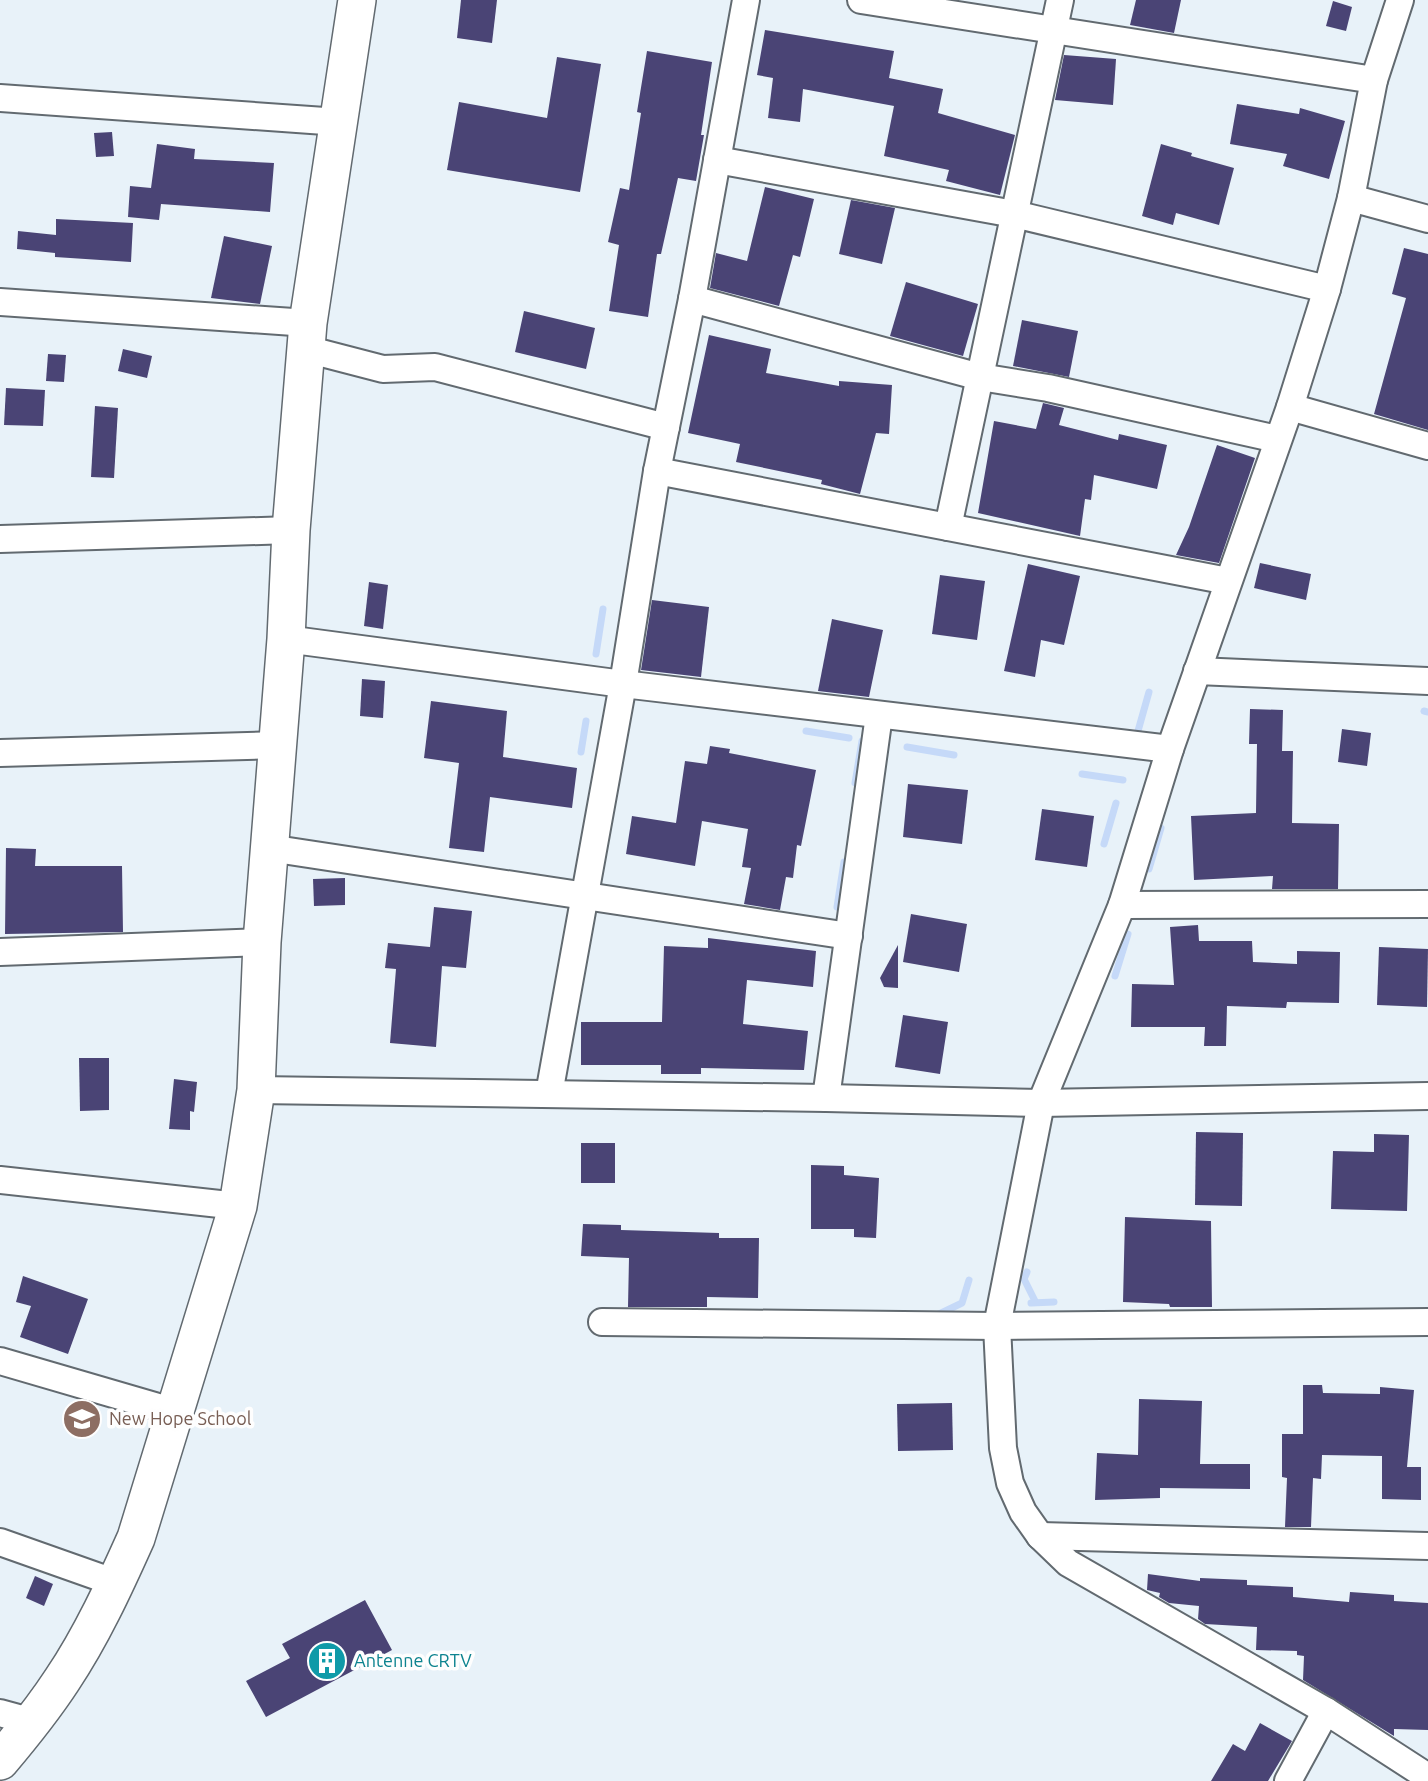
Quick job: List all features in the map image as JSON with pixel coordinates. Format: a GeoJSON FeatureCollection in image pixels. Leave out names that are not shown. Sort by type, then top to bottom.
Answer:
{"type":"FeatureCollection","features":[{"type":"Feature","properties":{"kind":"main road"},"geometry":{"type":"LineString","coordinates":[[0,1761],[16,1718],[64,1678],[116,1583],[136,1538],[238,1206],[256,1090],[262,942],[307,336],[357,0]]}},
{"type":"Feature","properties":{"kind":"street"},"geometry":{"type":"LineString","coordinates":[[549,1094],[623,684],[657,471],[692,299],[746,0]]}},
{"type":"Feature","properties":{"kind":"street"},"geometry":{"type":"LineString","coordinates":[[860,0],[1374,80]]}},
{"type":"Feature","properties":{"kind":"street"},"geometry":{"type":"LineString","coordinates":[[948,527],[1060,0]]}},
{"type":"Feature","properties":{"kind":"street"},"geometry":{"type":"LineString","coordinates":[[1400,0],[1374,80],[1351,198],[1327,289],[1290,407],[1170,749],[1122,905],[1041,1103],[997,1326],[1003,1448],[1010,1483],[1023,1512],[1040,1536],[1068,1563],[1326,1712],[1428,1777]]}},
{"type":"Feature","properties":{"kind":"street"},"geometry":{"type":"LineString","coordinates":[[0,97],[339,122]]}},
{"type":"Feature","properties":{"kind":"street"},"geometry":{"type":"LineString","coordinates":[[717,160],[1014,214],[1327,289]]}},
{"type":"Feature","properties":{"kind":"street"},"geometry":{"type":"LineString","coordinates":[[1351,198],[1428,219]]}},
{"type":"Feature","properties":{"kind":"street"},"geometry":{"type":"LineString","coordinates":[[692,299],[980,376],[1048,388],[1277,439]]}},
{"type":"Feature","properties":{"kind":"street"},"geometry":{"type":"LineString","coordinates":[[0,302],[307,336],[383,369],[435,367],[666,427]]}},
{"type":"Feature","properties":{"kind":"street"},"geometry":{"type":"LineString","coordinates":[[1290,407],[1428,446]]}},
{"type":"Feature","properties":{"kind":"street"},"geometry":{"type":"LineString","coordinates":[[657,471],[1228,581]]}},
{"type":"Feature","properties":{"kind":"street"},"geometry":{"type":"LineString","coordinates":[[0,539],[291,530]]}},
{"type":"Feature","properties":{"kind":"street"},"geometry":{"type":"LineString","coordinates":[[286,639],[623,684],[1170,749]]}},
{"type":"Feature","properties":{"kind":"street"},"geometry":{"type":"LineString","coordinates":[[1197,671],[1428,681]]}},
{"type":"Feature","properties":{"kind":"street"},"geometry":{"type":"LineString","coordinates":[[827,1098],[879,715]]}},
{"type":"Feature","properties":{"kind":"street"},"geometry":{"type":"LineString","coordinates":[[0,753],[278,746]]}},
{"type":"Feature","properties":{"kind":"street"},"geometry":{"type":"LineString","coordinates":[[269,848],[849,936]]}},
{"type":"Feature","properties":{"kind":"street"},"geometry":{"type":"LineString","coordinates":[[1122,905],[1428,904]]}},
{"type":"Feature","properties":{"kind":"street"},"geometry":{"type":"LineString","coordinates":[[0,952],[262,942]]}},
{"type":"Feature","properties":{"kind":"street"},"geometry":{"type":"LineString","coordinates":[[256,1090],[1041,1103],[1428,1096]]}},
{"type":"Feature","properties":{"kind":"street"},"geometry":{"type":"LineString","coordinates":[[0,1180],[238,1206]]}},
{"type":"Feature","properties":{"kind":"street"},"geometry":{"type":"LineString","coordinates":[[602,1322],[997,1326],[1428,1322]]}},
{"type":"Feature","properties":{"kind":"street"},"geometry":{"type":"LineString","coordinates":[[0,1361],[174,1412]]}},
{"type":"Feature","properties":{"kind":"street"},"geometry":{"type":"LineString","coordinates":[[1040,1536],[1428,1546]]}},
{"type":"Feature","properties":{"kind":"street"},"geometry":{"type":"LineString","coordinates":[[0,1542],[116,1583]]}},
{"type":"Feature","properties":{"kind":"street"},"geometry":{"type":"LineString","coordinates":[[1288,1781],[1326,1712]]}},
{"type":"Feature","properties":{"kind":"building"},"geometry":{"type":"Polygon","coordinates":[[[461,0],[497,0],[492,43],[457,38],[461,0]]]}},
{"type":"Feature","properties":{"kind":"building"},"geometry":{"type":"Polygon","coordinates":[[[1136,0],[1181,0],[1174,33],[1130,25],[1136,0]]]}},
{"type":"Feature","properties":{"kind":"building"},"geometry":{"type":"Polygon","coordinates":[[[1333,1],[1352,7],[1346,31],[1326,26],[1333,1]]]}},
{"type":"Feature","properties":{"kind":"building"},"geometry":{"type":"Polygon","coordinates":[[[765,30],[894,51],[889,78],[943,89],[938,113],[1015,135],[1000,195],[946,181],[949,170],[884,156],[894,106],[803,89],[800,122],[768,118],[773,78],[757,75],[765,30]]]}},
{"type":"Feature","properties":{"kind":"building"},"geometry":{"type":"Polygon","coordinates":[[[647,51],[712,62],[696,181],[678,178],[661,254],[657,254],[648,317],[609,311],[619,245],[608,242],[620,188],[629,190],[647,51]]]}},
{"type":"Feature","properties":{"kind":"building"},"geometry":{"type":"Polygon","coordinates":[[[1064,55],[1116,59],[1113,105],[1055,100],[1064,55]]]}},
{"type":"Feature","properties":{"kind":"building"},"geometry":{"type":"Polygon","coordinates":[[[557,57],[601,64],[580,192],[447,170],[459,102],[547,118],[557,57]]]}},
{"type":"Feature","properties":{"kind":"building"},"geometry":{"type":"Polygon","coordinates":[[[1237,104],[1299,114],[1300,108],[1345,121],[1329,179],[1283,166],[1287,154],[1230,144],[1237,104]]]}},
{"type":"Feature","properties":{"kind":"building"},"geometry":{"type":"Polygon","coordinates":[[[112,132],[114,156],[96,157],[94,133],[112,132]]]}},
{"type":"Feature","properties":{"kind":"building"},"geometry":{"type":"Polygon","coordinates":[[[157,144],[195,149],[194,159],[274,163],[270,212],[161,204],[159,220],[128,217],[130,186],[151,188],[157,144]]]}},
{"type":"Feature","properties":{"kind":"building"},"geometry":{"type":"Polygon","coordinates":[[[1161,144],[1234,168],[1219,225],[1176,213],[1173,225],[1142,216],[1161,144]]]}},
{"type":"Feature","properties":{"kind":"building"},"geometry":{"type":"Polygon","coordinates":[[[765,187],[814,199],[800,257],[793,255],[779,306],[710,288],[716,253],[747,261],[765,187]]]}},
{"type":"Feature","properties":{"kind":"building"},"geometry":{"type":"Polygon","coordinates":[[[851,200],[895,208],[882,264],[839,254],[851,200]]]}},
{"type":"Feature","properties":{"kind":"building"},"geometry":{"type":"Polygon","coordinates":[[[56,219],[133,223],[131,262],[55,257],[55,253],[17,249],[18,231],[56,235],[56,219]]]}},
{"type":"Feature","properties":{"kind":"building"},"geometry":{"type":"Polygon","coordinates":[[[224,236],[272,246],[260,304],[211,298],[224,236]]]}},
{"type":"Feature","properties":{"kind":"building"},"geometry":{"type":"Polygon","coordinates":[[[1404,248],[1428,254],[1428,430],[1374,414],[1406,298],[1392,294],[1404,248]]]}},
{"type":"Feature","properties":{"kind":"building"},"geometry":{"type":"Polygon","coordinates":[[[906,282],[978,304],[963,356],[890,336],[906,282]]]}},
{"type":"Feature","properties":{"kind":"building"},"geometry":{"type":"Polygon","coordinates":[[[524,311],[595,328],[586,369],[515,352],[524,311]]]}},
{"type":"Feature","properties":{"kind":"building"},"geometry":{"type":"Polygon","coordinates":[[[1022,320],[1078,331],[1069,377],[1013,366],[1022,320]]]}},
{"type":"Feature","properties":{"kind":"building"},"geometry":{"type":"Polygon","coordinates":[[[709,335],[771,349],[766,373],[839,386],[839,381],[892,385],[889,434],[876,433],[860,494],[821,484],[822,480],[736,462],[740,444],[688,433],[709,335]]]}},
{"type":"Feature","properties":{"kind":"building"},"geometry":{"type":"Polygon","coordinates":[[[123,349],[152,356],[147,378],[118,371],[123,349]]]}},
{"type":"Feature","properties":{"kind":"building"},"geometry":{"type":"Polygon","coordinates":[[[48,354],[66,355],[64,382],[46,381],[48,354]]]}},
{"type":"Feature","properties":{"kind":"building"},"geometry":{"type":"Polygon","coordinates":[[[6,388],[45,390],[43,426],[4,425],[6,388]]]}},
{"type":"Feature","properties":{"kind":"building"},"geometry":{"type":"Polygon","coordinates":[[[1043,403],[1064,408],[1059,425],[1118,440],[1119,434],[1167,445],[1157,489],[1094,475],[1091,500],[1085,499],[1080,536],[978,513],[994,421],[1036,429],[1043,403]]]}},
{"type":"Feature","properties":{"kind":"building"},"geometry":{"type":"Polygon","coordinates":[[[95,406],[118,408],[114,478],[91,477],[95,406]]]}},
{"type":"Feature","properties":{"kind":"building"},"geometry":{"type":"Polygon","coordinates":[[[1217,445],[1255,458],[1219,563],[1176,555],[1189,527],[1217,445]]]}},
{"type":"Feature","properties":{"kind":"building"},"geometry":{"type":"Polygon","coordinates":[[[1260,563],[1311,574],[1306,600],[1254,588],[1260,563]]]}},
{"type":"Feature","properties":{"kind":"building"},"geometry":{"type":"Polygon","coordinates":[[[1028,564],[1080,576],[1064,645],[1041,640],[1035,677],[1004,671],[1028,564]]]}},
{"type":"Feature","properties":{"kind":"building"},"geometry":{"type":"Polygon","coordinates":[[[940,575],[985,581],[977,640],[932,634],[940,575]]]}},
{"type":"Feature","properties":{"kind":"building"},"geometry":{"type":"Polygon","coordinates":[[[369,582],[388,585],[383,629],[364,626],[369,582]]]}},
{"type":"Feature","properties":{"kind":"building"},"geometry":{"type":"Polygon","coordinates":[[[652,600],[709,607],[701,677],[641,670],[652,600]]]}},
{"type":"Feature","properties":{"kind":"building"},"geometry":{"type":"Polygon","coordinates":[[[832,619],[883,630],[869,697],[818,691],[832,619]]]}},
{"type":"Feature","properties":{"kind":"building"},"geometry":{"type":"Polygon","coordinates":[[[362,679],[385,681],[383,718],[360,716],[362,679]]]}},
{"type":"Feature","properties":{"kind":"building"},"geometry":{"type":"Polygon","coordinates":[[[431,701],[507,711],[503,757],[577,768],[572,808],[490,797],[484,852],[449,848],[459,763],[424,758],[431,701]]]}},
{"type":"Feature","properties":{"kind":"building"},"geometry":{"type":"Polygon","coordinates":[[[1250,709],[1283,710],[1282,751],[1293,751],[1292,823],[1339,824],[1338,889],[1272,889],[1273,876],[1194,880],[1191,816],[1256,813],[1257,744],[1249,744],[1250,709]]]}},
{"type":"Feature","properties":{"kind":"building"},"geometry":{"type":"Polygon","coordinates":[[[1342,729],[1371,733],[1367,766],[1338,762],[1342,729]]]}},
{"type":"Feature","properties":{"kind":"building"},"geometry":{"type":"Polygon","coordinates":[[[710,746],[730,749],[729,753],[816,770],[801,846],[797,845],[793,878],[786,877],[780,910],[744,904],[751,868],[742,867],[748,829],[702,821],[695,866],[626,854],[632,816],[676,823],[685,761],[707,764],[710,746]]]}},
{"type":"Feature","properties":{"kind":"building"},"geometry":{"type":"Polygon","coordinates":[[[908,784],[968,790],[962,844],[903,837],[908,784]]]}},
{"type":"Feature","properties":{"kind":"building"},"geometry":{"type":"Polygon","coordinates":[[[1042,809],[1094,816],[1087,867],[1035,860],[1042,809]]]}},
{"type":"Feature","properties":{"kind":"building"},"geometry":{"type":"Polygon","coordinates":[[[6,848],[36,849],[35,866],[122,866],[123,932],[5,934],[6,848]]]}},
{"type":"Feature","properties":{"kind":"building"},"geometry":{"type":"Polygon","coordinates":[[[345,878],[345,905],[314,906],[313,879],[345,878]]]}},
{"type":"Feature","properties":{"kind":"building"},"geometry":{"type":"Polygon","coordinates":[[[434,907],[472,911],[466,968],[442,966],[436,1047],[390,1043],[396,969],[385,968],[388,943],[430,947],[434,907]]]}},
{"type":"Feature","properties":{"kind":"building"},"geometry":{"type":"Polygon","coordinates":[[[911,914],[967,924],[959,972],[903,962],[911,914]]]}},
{"type":"Feature","properties":{"kind":"building"},"geometry":{"type":"Polygon","coordinates":[[[1198,925],[1199,941],[1252,941],[1253,962],[1297,964],[1297,951],[1340,952],[1339,1003],[1287,1002],[1286,1008],[1227,1006],[1226,1046],[1204,1046],[1205,1027],[1131,1027],[1132,984],[1174,985],[1170,927],[1198,925]]]}},
{"type":"Feature","properties":{"kind":"building"},"geometry":{"type":"Polygon","coordinates":[[[708,938],[816,951],[813,987],[747,980],[743,1024],[808,1031],[804,1070],[701,1068],[701,1074],[661,1074],[661,1065],[581,1065],[581,1022],[662,1022],[664,946],[708,948],[708,938]]]}},
{"type":"Feature","properties":{"kind":"building"},"geometry":{"type":"Polygon","coordinates":[[[898,945],[898,988],[884,987],[880,978],[898,945]]]}},
{"type":"Feature","properties":{"kind":"building"},"geometry":{"type":"Polygon","coordinates":[[[1379,947],[1428,949],[1427,1007],[1377,1005],[1379,947]]]}},
{"type":"Feature","properties":{"kind":"building"},"geometry":{"type":"Polygon","coordinates":[[[903,1015],[948,1022],[940,1074],[895,1067],[903,1015]]]}},
{"type":"Feature","properties":{"kind":"building"},"geometry":{"type":"Polygon","coordinates":[[[79,1058],[109,1058],[109,1110],[80,1111],[79,1058]]]}},
{"type":"Feature","properties":{"kind":"building"},"geometry":{"type":"Polygon","coordinates":[[[174,1079],[197,1082],[194,1112],[190,1111],[190,1130],[169,1129],[174,1079]]]}},
{"type":"Feature","properties":{"kind":"building"},"geometry":{"type":"Polygon","coordinates":[[[1196,1132],[1243,1133],[1242,1206],[1195,1205],[1196,1132]]]}},
{"type":"Feature","properties":{"kind":"building"},"geometry":{"type":"Polygon","coordinates":[[[1374,1134],[1409,1135],[1407,1211],[1331,1209],[1333,1151],[1374,1152],[1374,1134]]]}},
{"type":"Feature","properties":{"kind":"building"},"geometry":{"type":"Polygon","coordinates":[[[581,1143],[615,1143],[615,1183],[581,1183],[581,1143]]]}},
{"type":"Feature","properties":{"kind":"building"},"geometry":{"type":"Polygon","coordinates":[[[811,1165],[844,1166],[844,1175],[879,1178],[876,1238],[854,1237],[854,1229],[811,1229],[811,1165]]]}},
{"type":"Feature","properties":{"kind":"building"},"geometry":{"type":"Polygon","coordinates":[[[1125,1217],[1211,1221],[1212,1307],[1170,1307],[1169,1304],[1123,1302],[1125,1217]]]}},
{"type":"Feature","properties":{"kind":"building"},"geometry":{"type":"Polygon","coordinates":[[[583,1224],[621,1225],[621,1230],[719,1233],[719,1238],[759,1238],[758,1298],[707,1297],[707,1307],[628,1307],[629,1258],[581,1256],[583,1224]]]}},
{"type":"Feature","properties":{"kind":"building"},"geometry":{"type":"Polygon","coordinates":[[[23,1276],[88,1299],[68,1354],[20,1337],[31,1306],[16,1302],[23,1276]]]}},
{"type":"Feature","properties":{"kind":"building"},"geometry":{"type":"Polygon","coordinates":[[[1303,1385],[1322,1385],[1323,1393],[1380,1394],[1380,1387],[1414,1390],[1407,1467],[1421,1467],[1421,1500],[1382,1499],[1382,1456],[1322,1455],[1321,1479],[1313,1478],[1311,1527],[1285,1527],[1287,1478],[1282,1477],[1282,1434],[1303,1434],[1303,1385]]]}},
{"type":"Feature","properties":{"kind":"building"},"geometry":{"type":"Polygon","coordinates":[[[1139,1399],[1202,1401],[1200,1464],[1250,1464],[1250,1489],[1160,1488],[1160,1498],[1095,1500],[1097,1453],[1138,1455],[1139,1399]]]}},
{"type":"Feature","properties":{"kind":"building"},"geometry":{"type":"Polygon","coordinates":[[[952,1403],[953,1450],[898,1451],[897,1404],[952,1403]]]}},
{"type":"Feature","properties":{"kind":"building"},"geometry":{"type":"Polygon","coordinates":[[[1148,1574],[1200,1581],[1200,1578],[1247,1580],[1247,1585],[1293,1587],[1293,1597],[1349,1602],[1350,1592],[1394,1595],[1394,1601],[1428,1603],[1428,1730],[1394,1729],[1394,1736],[1303,1680],[1304,1656],[1297,1655],[1297,1651],[1256,1650],[1257,1627],[1205,1624],[1198,1619],[1199,1606],[1169,1603],[1159,1597],[1160,1593],[1147,1590],[1148,1574]]]}},
{"type":"Feature","properties":{"kind":"building"},"geometry":{"type":"Polygon","coordinates":[[[35,1576],[53,1584],[44,1606],[26,1598],[35,1576]]]}},
{"type":"Feature","properties":{"kind":"building","name":"Antenne CRTV"},"geometry":{"type":"Polygon","coordinates":[[[365,1600],[392,1650],[266,1717],[246,1681],[290,1658],[282,1644],[365,1600]]]}},
{"type":"Feature","properties":{"kind":"building"},"geometry":{"type":"Polygon","coordinates":[[[1260,1723],[1292,1741],[1268,1781],[1211,1781],[1233,1744],[1245,1751],[1260,1723]]]}},
{"type":"Feature","properties":{"kind":"waterway"},"geometry":{"type":"LineString","coordinates":[[596,654],[603,609]]}},
{"type":"Feature","properties":{"kind":"waterway"},"geometry":{"type":"LineString","coordinates":[[1136,738],[1149,692]]}},
{"type":"Feature","properties":{"kind":"waterway"},"geometry":{"type":"LineString","coordinates":[[1424,711],[1428,712]]}},
{"type":"Feature","properties":{"kind":"waterway"},"geometry":{"type":"LineString","coordinates":[[581,752],[586,721]]}},
{"type":"Feature","properties":{"kind":"waterway"},"geometry":{"type":"LineString","coordinates":[[806,731],[849,738]]}},
{"type":"Feature","properties":{"kind":"waterway"},"geometry":{"type":"LineString","coordinates":[[855,783],[862,741]]}},
{"type":"Feature","properties":{"kind":"waterway"},"geometry":{"type":"LineString","coordinates":[[907,747],[954,755]]}},
{"type":"Feature","properties":{"kind":"waterway"},"geometry":{"type":"LineString","coordinates":[[1082,774],[1123,780]]}},
{"type":"Feature","properties":{"kind":"waterway"},"geometry":{"type":"LineString","coordinates":[[1104,844],[1116,803]]}},
{"type":"Feature","properties":{"kind":"waterway"},"geometry":{"type":"LineString","coordinates":[[1149,869],[1161,828]]}},
{"type":"Feature","properties":{"kind":"waterway"},"geometry":{"type":"LineString","coordinates":[[837,907],[844,862]]}},
{"type":"Feature","properties":{"kind":"waterway"},"geometry":{"type":"LineString","coordinates":[[1115,976],[1128,934]]}},
{"type":"Feature","properties":{"kind":"waterway"},"geometry":{"type":"LineString","coordinates":[[1027,1272],[1024,1279],[1035,1301]]}},
{"type":"Feature","properties":{"kind":"waterway"},"geometry":{"type":"LineString","coordinates":[[937,1315],[962,1303],[969,1280]]}},
{"type":"Feature","properties":{"kind":"waterway"},"geometry":{"type":"LineString","coordinates":[[1031,1303],[1054,1302]]}},
{"type":"Feature","properties":{"kind":"place","name":"New Hope School"},"geometry":{"type":"Point","coordinates":[82,1419]}},
{"type":"Feature","properties":{"kind":"place","name":"Antenne CRTV"},"geometry":{"type":"Point","coordinates":[327,1661]}}]}
